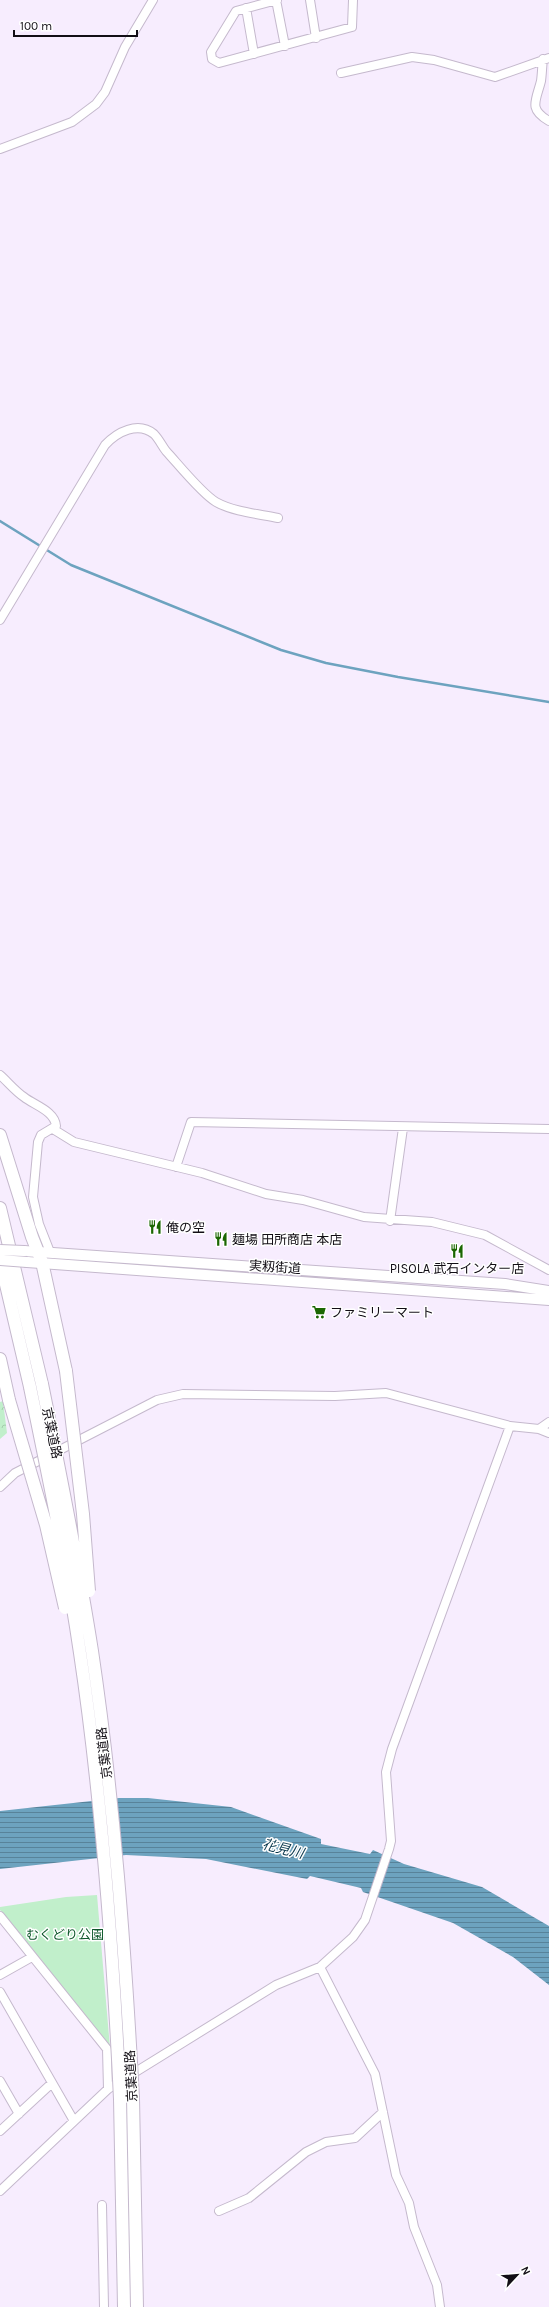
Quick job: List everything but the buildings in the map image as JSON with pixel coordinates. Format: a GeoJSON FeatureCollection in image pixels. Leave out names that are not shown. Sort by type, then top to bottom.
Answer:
{"type":"FeatureCollection","features":[{"type":"Feature","properties":{"kind":"highway"},"geometry":{"type":"LineString","coordinates":[[0,1135],[40,1257],[66,1372],[83,1514],[98,1746]]}},
{"type":"Feature","properties":{"kind":"highway","name":"京葉道路"},"geometry":{"type":"LineString","coordinates":[[0,1208],[36,1385],[80,1654],[98,1746],[122,1922],[133,2098],[137,2307]]}},
{"type":"Feature","properties":{"kind":"highway","name":"京葉道路"},"geometry":{"type":"LineString","coordinates":[[0,1260],[36,1385]]}},
{"type":"Feature","properties":{"kind":"highway"},"geometry":{"type":"LineString","coordinates":[[0,1359],[9,1400],[39,1499],[57,1570],[98,1746]]}},
{"type":"Feature","properties":{"kind":"highway","name":"京葉道路"},"geometry":{"type":"LineString","coordinates":[[98,1746],[120,2099],[124,2307]]}},
{"type":"Feature","properties":{"kind":"main road","name":"実籾街道"},"geometry":{"type":"LineString","coordinates":[[0,1250],[24,1251],[40,1257],[549,1300]]}},
{"type":"Feature","properties":{"kind":"main road","name":"実籾街道"},"geometry":{"type":"LineString","coordinates":[[0,1260],[27,1262],[50,1252],[505,1284],[549,1291]]}},
{"type":"Feature","properties":{"kind":"street"},"geometry":{"type":"LineString","coordinates":[[0,149],[72,122],[96,104],[105,92],[125,47],[153,0]]}},
{"type":"Feature","properties":{"kind":"street"},"geometry":{"type":"LineString","coordinates":[[285,46],[276,0],[236,11],[211,52],[212,59],[219,63],[254,54],[285,46],[316,38],[352,27],[353,0]]}},
{"type":"Feature","properties":{"kind":"street"},"geometry":{"type":"LineString","coordinates":[[310,0],[316,38]]}},
{"type":"Feature","properties":{"kind":"street"},"geometry":{"type":"LineString","coordinates":[[246,8],[254,54]]}},
{"type":"Feature","properties":{"kind":"street"},"geometry":{"type":"LineString","coordinates":[[341,73],[412,57],[434,60],[495,77],[546,59]]}},
{"type":"Feature","properties":{"kind":"street"},"geometry":{"type":"LineString","coordinates":[[546,59],[534,104],[539,115],[549,121]]}},
{"type":"Feature","properties":{"kind":"street"},"geometry":{"type":"LineString","coordinates":[[0,620],[46,541],[105,445],[114,436],[124,430],[138,428],[155,435],[166,451],[215,501],[227,506],[278,518]]}},
{"type":"Feature","properties":{"kind":"street"},"geometry":{"type":"LineString","coordinates":[[0,1075],[24,1097],[54,1118],[56,1126],[53,1130],[41,1135],[38,1142],[32,1188],[35,1209],[50,1252]]}},
{"type":"Feature","properties":{"kind":"street"},"geometry":{"type":"LineString","coordinates":[[176,1167],[191,1122],[403,1128],[549,1129]]}},
{"type":"Feature","properties":{"kind":"street"},"geometry":{"type":"LineString","coordinates":[[390,1221],[403,1128]]}},
{"type":"Feature","properties":{"kind":"street"},"geometry":{"type":"LineString","coordinates":[[53,1130],[74,1142],[176,1167],[266,1194],[303,1200],[364,1217],[390,1221],[432,1222],[485,1235],[549,1270]]}},
{"type":"Feature","properties":{"kind":"street"},"geometry":{"type":"LineString","coordinates":[[0,1487],[15,1473],[134,1411],[157,1400],[183,1394],[335,1396],[386,1393],[510,1426],[539,1429],[549,1433]]}},
{"type":"Feature","properties":{"kind":"street"},"geometry":{"type":"LineString","coordinates":[[539,1429],[549,1422]]}},
{"type":"Feature","properties":{"kind":"street"},"geometry":{"type":"LineString","coordinates":[[0,2191],[108,2089],[276,1985],[320,1967],[353,1937],[365,1920],[391,1841],[386,1772],[392,1749],[510,1426]]}},
{"type":"Feature","properties":{"kind":"street"},"geometry":{"type":"LineString","coordinates":[[0,1916],[107,2049],[108,2089]]}},
{"type":"Feature","properties":{"kind":"street"},"geometry":{"type":"LineString","coordinates":[[0,1975],[32,1957]]}},
{"type":"Feature","properties":{"kind":"street"},"geometry":{"type":"LineString","coordinates":[[320,1967],[375,2074],[396,2174],[410,2203],[414,2227],[437,2285],[440,2307]]}},
{"type":"Feature","properties":{"kind":"street"},"geometry":{"type":"LineString","coordinates":[[0,1992],[74,2121]]}},
{"type":"Feature","properties":{"kind":"street"},"geometry":{"type":"LineString","coordinates":[[0,2080],[19,2114]]}},
{"type":"Feature","properties":{"kind":"street"},"geometry":{"type":"LineString","coordinates":[[0,2131],[52,2084]]}},
{"type":"Feature","properties":{"kind":"street"},"geometry":{"type":"LineString","coordinates":[[219,2211],[249,2198],[306,2152],[326,2142],[355,2138],[383,2112]]}},
{"type":"Feature","properties":{"kind":"street"},"geometry":{"type":"LineString","coordinates":[[102,2205],[104,2307]]}},
{"type":"Feature","properties":{"kind":"green space"},"geometry":{"type":"Polygon","coordinates":[[[3,1401],[7,1433],[0,1439],[0,1402],[3,1401]]]}},
{"type":"Feature","properties":{"kind":"green space","name":"むくどり公園"},"geometry":{"type":"Polygon","coordinates":[[[97,1895],[110,2048],[0,1910],[0,1907],[66,1897],[97,1895]]]}},
{"type":"Feature","properties":{"kind":"water","name":"花見川"},"geometry":{"type":"Polygon","coordinates":[[[119,1798],[148,1798],[231,1807],[321,1839],[321,1844],[370,1854],[373,1850],[404,1864],[482,1887],[549,1926],[549,1985],[513,1957],[453,1923],[363,1892],[361,1888],[310,1876],[307,1879],[206,1859],[126,1855],[0,1869],[0,1811],[119,1798]]]}},
{"type":"Feature","properties":{"kind":"waterway"},"geometry":{"type":"LineString","coordinates":[[0,521],[71,565],[281,650],[326,663],[398,677],[549,702]]}},
{"type":"Feature","properties":{"kind":"place","name":"俺の空"},"geometry":{"type":"Point","coordinates":[155,1227]}},
{"type":"Feature","properties":{"kind":"place","name":"麺場 田所商店 本店"},"geometry":{"type":"Point","coordinates":[221,1239]}},
{"type":"Feature","properties":{"kind":"place","name":"PISOLA 武石インター店"},"geometry":{"type":"Point","coordinates":[457,1251]}},
{"type":"Feature","properties":{"kind":"place","name":"ファミリーマート"},"geometry":{"type":"Point","coordinates":[319,1312]}}]}
